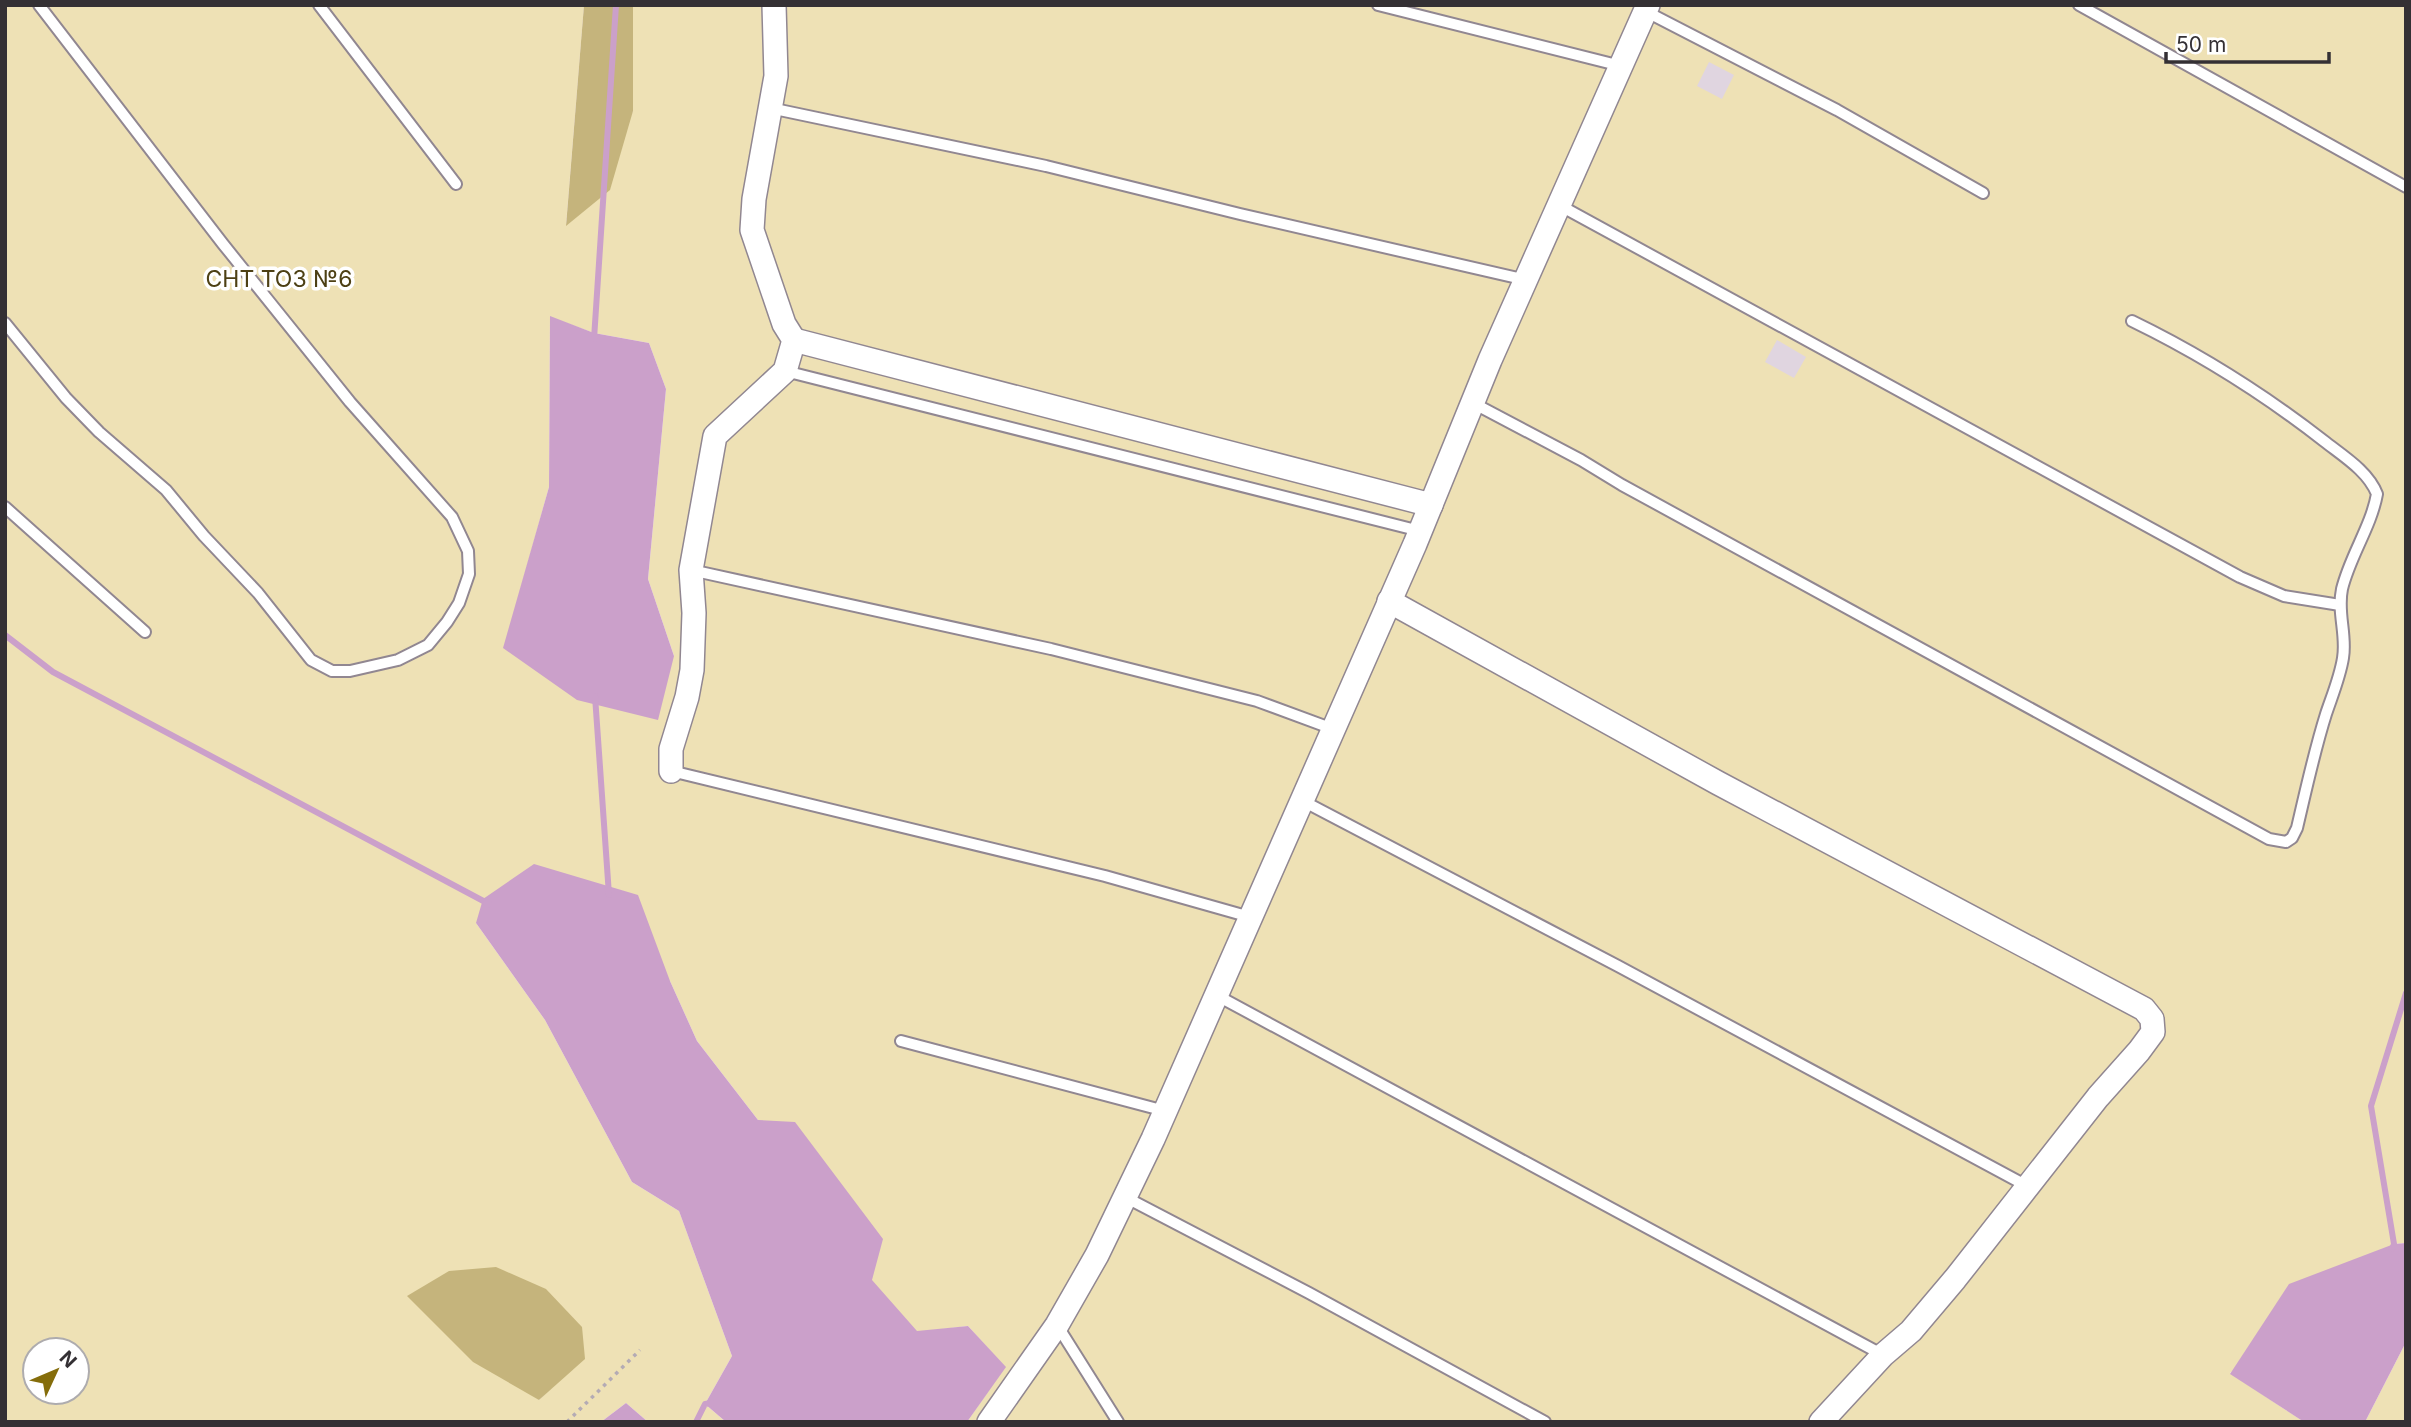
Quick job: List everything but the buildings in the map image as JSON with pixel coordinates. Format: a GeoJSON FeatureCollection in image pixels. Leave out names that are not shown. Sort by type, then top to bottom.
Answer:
{"type":"FeatureCollection","features":[{"type":"Feature","properties":{"kind":"street"},"geometry":{"type":"LineString","coordinates":[[774,5],[776,76],[754,198],[752,230],[784,324],[794,340],[1431,505]]}},
{"type":"Feature","properties":{"kind":"street"},"geometry":{"type":"LineString","coordinates":[[989,1422],[1057,1325],[1097,1255],[1166,1111],[1420,531],[1526,280],[1647,8]]}},
{"type":"Feature","properties":{"kind":"street"},"geometry":{"type":"LineString","coordinates":[[671,771],[671,749],[692,670],[694,613],[691,570],[715,436],[785,371],[794,340]]}},
{"type":"Feature","properties":{"kind":"street"},"geometry":{"type":"LineString","coordinates":[[1389,601],[1729,789],[2144,1009],[2152,1019],[2153,1032],[1946,1289],[1911,1331],[1883,1355],[1821,1422]]}},
{"type":"Feature","properties":{"kind":"lane"},"geometry":{"type":"LineString","coordinates":[[5,323],[66,398],[91,424],[166,490],[204,536],[258,593],[311,660],[332,671],[350,671],[398,660],[428,645],[447,622],[459,603],[468,574],[468,551],[452,517],[350,402],[223,244],[39,5]]}},
{"type":"Feature","properties":{"kind":"lane"},"geometry":{"type":"LineString","coordinates":[[318,5],[456,184]]}},
{"type":"Feature","properties":{"kind":"lane"},"geometry":{"type":"LineString","coordinates":[[1378,5],[1621,66]]}},
{"type":"Feature","properties":{"kind":"lane"},"geometry":{"type":"LineString","coordinates":[[2079,5],[2406,187]]}},
{"type":"Feature","properties":{"kind":"lane"},"geometry":{"type":"LineString","coordinates":[[1647,8],[1837,110],[1983,193]]}},
{"type":"Feature","properties":{"kind":"lane"},"geometry":{"type":"LineString","coordinates":[[770,108],[1046,166],[1526,280]]}},
{"type":"Feature","properties":{"kind":"lane"},"geometry":{"type":"LineString","coordinates":[[1559,205],[2251,582],[2284,596],[2340,605]]}},
{"type":"Feature","properties":{"kind":"lane"},"geometry":{"type":"LineString","coordinates":[[1473,403],[2269,839],[2286,842],[2292,838],[2297,828],[2338,678],[2344,640],[2339,615],[2348,568],[2377,494],[2372,482],[2291,416],[2201,358],[2132,321]]}},
{"type":"Feature","properties":{"kind":"lane"},"geometry":{"type":"LineString","coordinates":[[785,371],[1420,531]]}},
{"type":"Feature","properties":{"kind":"lane"},"geometry":{"type":"LineString","coordinates":[[5,507],[145,632]]}},
{"type":"Feature","properties":{"kind":"lane"},"geometry":{"type":"LineString","coordinates":[[691,570],[1063,653],[1256,701],[1333,729]]}},
{"type":"Feature","properties":{"kind":"lane"},"geometry":{"type":"LineString","coordinates":[[671,771],[1105,876],[1250,917]]}},
{"type":"Feature","properties":{"kind":"lane"},"geometry":{"type":"LineString","coordinates":[[1301,800],[1618,966],[2027,1186]]}},
{"type":"Feature","properties":{"kind":"lane"},"geometry":{"type":"LineString","coordinates":[[1216,995],[1883,1355]]}},
{"type":"Feature","properties":{"kind":"lane"},"geometry":{"type":"LineString","coordinates":[[901,1041],[1166,1111]]}},
{"type":"Feature","properties":{"kind":"lane"},"geometry":{"type":"LineString","coordinates":[[1125,1197],[1309,1293],[1545,1422]]}},
{"type":"Feature","properties":{"kind":"lane"},"geometry":{"type":"LineString","coordinates":[[1057,1325],[1118,1422]]}},
{"type":"Feature","properties":{"kind":"path"},"geometry":{"type":"LineString","coordinates":[[567,1422],[640,1350]]}},
{"type":"Feature","properties":{"kind":"green space","name":"СНТ ТОЗ №6"},"geometry":{"type":"Polygon","coordinates":[[[5,5],[584,5],[566,225],[633,111],[633,5],[2406,5],[2406,1243],[2394,1244],[2230,1373],[2304,1422],[967,1422],[1005,1367],[968,1326],[917,1332],[871,1280],[758,1120],[697,1041],[670,981],[476,923],[545,1020],[632,1182],[679,1211],[732,1356],[705,1404],[726,1422],[648,1422],[626,1403],[601,1422],[5,1422],[5,5]],[[550,317],[549,487],[504,648],[674,656],[648,579],[666,389],[649,343],[594,333],[550,317]],[[496,1267],[539,1400],[560,1380],[496,1267]]]}},
{"type":"Feature","properties":{"kind":"green space"},"geometry":{"type":"Polygon","coordinates":[[[2406,1342],[2406,1422],[2365,1422],[2406,1342]]]}},
{"type":"Feature","properties":{"kind":"shaded area"},"geometry":{"type":"Polygon","coordinates":[[[584,5],[633,5],[633,111],[610,190],[566,226],[584,5]]]}},
{"type":"Feature","properties":{"kind":"shaded area"},"geometry":{"type":"Polygon","coordinates":[[[550,316],[594,333],[649,343],[666,389],[648,579],[674,656],[658,720],[577,700],[503,648],[549,487],[550,316]]]}},
{"type":"Feature","properties":{"kind":"shaded area"},"geometry":{"type":"Polygon","coordinates":[[[534,864],[638,895],[670,981],[697,1041],[758,1120],[795,1122],[883,1239],[872,1280],[917,1331],[968,1326],[1006,1367],[967,1422],[726,1422],[705,1404],[732,1356],[679,1211],[632,1182],[545,1020],[476,923],[483,899],[534,864]]]}},
{"type":"Feature","properties":{"kind":"shaded area"},"geometry":{"type":"Polygon","coordinates":[[[2406,1243],[2406,1342],[2365,1422],[2304,1422],[2230,1374],[2289,1284],[2394,1244],[2406,1243]]]}},
{"type":"Feature","properties":{"kind":"shaded area"},"geometry":{"type":"Polygon","coordinates":[[[496,1267],[546,1289],[582,1327],[585,1359],[539,1400],[473,1362],[407,1296],[449,1271],[496,1267]]]}},
{"type":"Feature","properties":{"kind":"shaded area"},"geometry":{"type":"Polygon","coordinates":[[[626,1403],[648,1422],[601,1422],[626,1403]]]}},
{"type":"Feature","properties":{"kind":"waterway"},"geometry":{"type":"LineString","coordinates":[[594,339],[616,5]]}},
{"type":"Feature","properties":{"kind":"waterway"},"geometry":{"type":"LineString","coordinates":[[5,635],[53,672],[489,904]]}},
{"type":"Feature","properties":{"kind":"waterway"},"geometry":{"type":"LineString","coordinates":[[595,696],[609,895]]}},
{"type":"Feature","properties":{"kind":"waterway"},"geometry":{"type":"LineString","coordinates":[[2392,1249],[2394,1244],[2371,1106],[2406,993]]}},
{"type":"Feature","properties":{"kind":"waterway"},"geometry":{"type":"LineString","coordinates":[[696,1422],[705,1404],[711,1403]]}}]}
